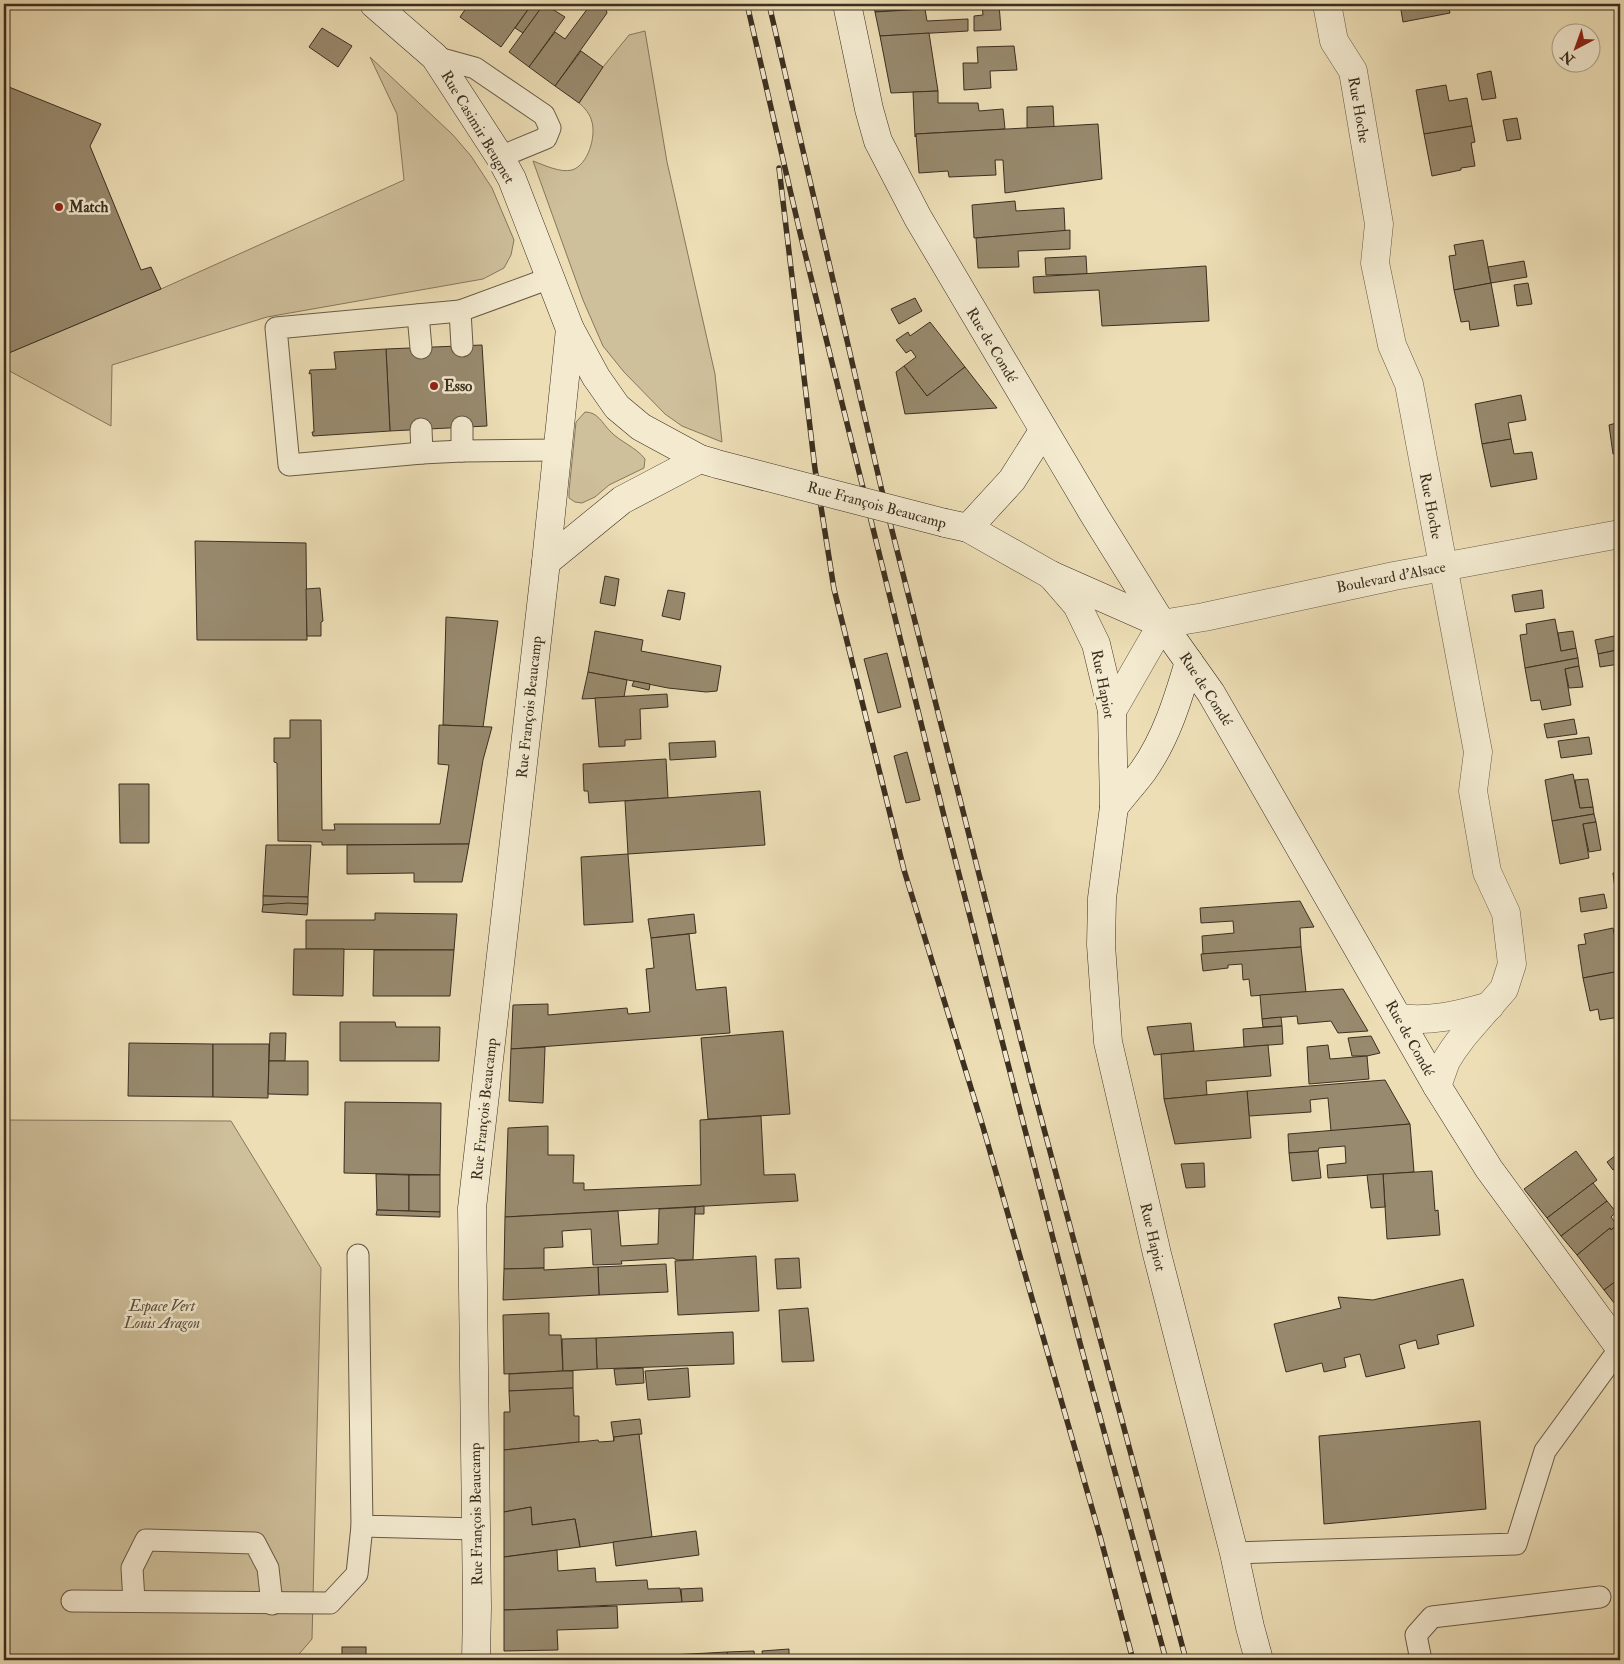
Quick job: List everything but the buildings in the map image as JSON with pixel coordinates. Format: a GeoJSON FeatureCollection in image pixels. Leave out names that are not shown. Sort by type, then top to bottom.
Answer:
{"type":"FeatureCollection","features":[{"type":"Feature","properties":{"kind":"street","name":"Rue Casimir Beugnet"},"geometry":{"type":"LineString","coordinates":[[374,4],[388,14],[435,57],[500,157],[512,179],[570,329]]}},
{"type":"Feature","properties":{"kind":"street","name":"Rue de Condé"},"geometry":{"type":"LineString","coordinates":[[848,4],[869,109],[878,141],[918,218],[1043,432],[1162,624],[1211,693],[1399,1018],[1436,1086],[1488,1169],[1620,1348]]}},
{"type":"Feature","properties":{"kind":"street","name":"Rue Hoche"},"geometry":{"type":"LineString","coordinates":[[1327,4],[1334,41],[1353,71],[1379,224],[1375,263],[1392,345],[1409,384],[1478,752],[1473,791],[1485,863],[1487,872],[1506,913],[1512,964],[1504,990],[1464,1035],[1446,1061],[1436,1086]]}},
{"type":"Feature","properties":{"kind":"street","name":"Rue François Beaucamp"},"geometry":{"type":"LineString","coordinates":[[476,1660],[472,1208],[546,562],[570,329]]}},
{"type":"Feature","properties":{"kind":"street","name":"Rue François Beaucamp"},"geometry":{"type":"LineString","coordinates":[[570,329],[596,377],[617,407],[641,427],[708,462],[956,526],[1051,575]]}},
{"type":"Feature","properties":{"kind":"street"},"geometry":{"type":"LineString","coordinates":[[956,526],[1012,480],[1043,432]]}},
{"type":"Feature","properties":{"kind":"street"},"geometry":{"type":"LineString","coordinates":[[546,562],[622,500],[708,462]]}},
{"type":"Feature","properties":{"kind":"street","name":"Boulevard d'Alsace"},"geometry":{"type":"LineString","coordinates":[[1162,624],[1204,617],[1442,567],[1620,534]]}},
{"type":"Feature","properties":{"kind":"street"},"geometry":{"type":"LineString","coordinates":[[1051,575],[1162,624],[1112,711]]}},
{"type":"Feature","properties":{"kind":"street","name":"Rue Hapiot"},"geometry":{"type":"LineString","coordinates":[[1051,575],[1077,605],[1096,644],[1112,711],[1114,807],[1102,898],[1101,945],[1108,1042],[1157,1254],[1234,1553],[1259,1660]]}},
{"type":"Feature","properties":{"kind":"street"},"geometry":{"type":"LineString","coordinates":[[1114,807],[1144,770],[1160,744],[1178,699],[1189,662]]}},
{"type":"Feature","properties":{"kind":"street"},"geometry":{"type":"LineString","coordinates":[[1399,1018],[1418,1020],[1452,1016],[1490,1006]]}},
{"type":"Feature","properties":{"kind":"lane"},"geometry":{"type":"LineString","coordinates":[[435,57],[475,68],[544,116],[550,128],[546,138],[500,157]]}},
{"type":"Feature","properties":{"kind":"lane"},"geometry":{"type":"LineString","coordinates":[[550,278],[460,311],[276,328],[289,465],[422,452],[557,450]]}},
{"type":"Feature","properties":{"kind":"lane"},"geometry":{"type":"LineString","coordinates":[[460,311],[462,346]]}},
{"type":"Feature","properties":{"kind":"lane"},"geometry":{"type":"LineString","coordinates":[[418,315],[421,348]]}},
{"type":"Feature","properties":{"kind":"lane"},"geometry":{"type":"LineString","coordinates":[[462,427],[462,451]]}},
{"type":"Feature","properties":{"kind":"lane"},"geometry":{"type":"LineString","coordinates":[[421,429],[422,452]]}},
{"type":"Feature","properties":{"kind":"lane"},"geometry":{"type":"LineString","coordinates":[[72,1600],[272,1604],[330,1603],[357,1574],[362,1526],[358,1255]]}},
{"type":"Feature","properties":{"kind":"lane"},"geometry":{"type":"LineString","coordinates":[[1234,1553],[1516,1544],[1545,1451],[1620,1348]]}},
{"type":"Feature","properties":{"kind":"lane"},"geometry":{"type":"LineString","coordinates":[[362,1526],[476,1529]]}},
{"type":"Feature","properties":{"kind":"lane"},"geometry":{"type":"LineString","coordinates":[[134,1601],[132,1568],[146,1540],[156,1540],[255,1543],[268,1568],[272,1604]]}},
{"type":"Feature","properties":{"kind":"lane"},"geometry":{"type":"LineString","coordinates":[[1421,1660],[1416,1635],[1432,1617],[1600,1597]]}},
{"type":"Feature","properties":{"kind":"green space"},"geometry":{"type":"Polygon","coordinates":[[[645,31],[667,162],[715,374],[722,442],[682,426],[665,414],[624,372],[603,346],[583,300],[533,161],[567,171],[578,167],[590,150],[593,135],[589,114],[579,103],[603,67],[629,35],[645,31]]]}},
{"type":"Feature","properties":{"kind":"green space"},"geometry":{"type":"Polygon","coordinates":[[[370,57],[453,135],[471,156],[492,188],[514,240],[511,255],[504,268],[483,279],[267,317],[112,365],[111,426],[4,368],[4,355],[161,289],[404,180],[397,114],[370,57]]]}},
{"type":"Feature","properties":{"kind":"green space"},"geometry":{"type":"Polygon","coordinates":[[[585,412],[597,416],[614,435],[645,459],[644,468],[609,485],[595,497],[582,503],[575,502],[569,498],[569,491],[576,422],[585,412]]]}},
{"type":"Feature","properties":{"kind":"green space","name":"Espace Vert Louis Aragon"},"geometry":{"type":"Polygon","coordinates":[[[4,1120],[231,1121],[321,1268],[312,1639],[294,1660],[4,1660],[4,1120]]]}},
{"type":"Feature","properties":{"kind":"railway"},"geometry":{"type":"LineString","coordinates":[[747,4],[801,237],[945,820],[1080,1343],[1166,1660]]}},
{"type":"Feature","properties":{"kind":"railway"},"geometry":{"type":"LineString","coordinates":[[769,4],[881,487],[1032,1084],[1186,1660]]}},
{"type":"Feature","properties":{"kind":"railway"},"geometry":{"type":"LineString","coordinates":[[779,168],[815,469],[834,589],[904,870],[983,1127],[1100,1536],[1133,1660]]}},
{"type":"Feature","properties":{"kind":"place","name":"Match"},"geometry":{"type":"Point","coordinates":[59,207]}},
{"type":"Feature","properties":{"kind":"place","name":"Esso"},"geometry":{"type":"Point","coordinates":[434,386]}}]}
